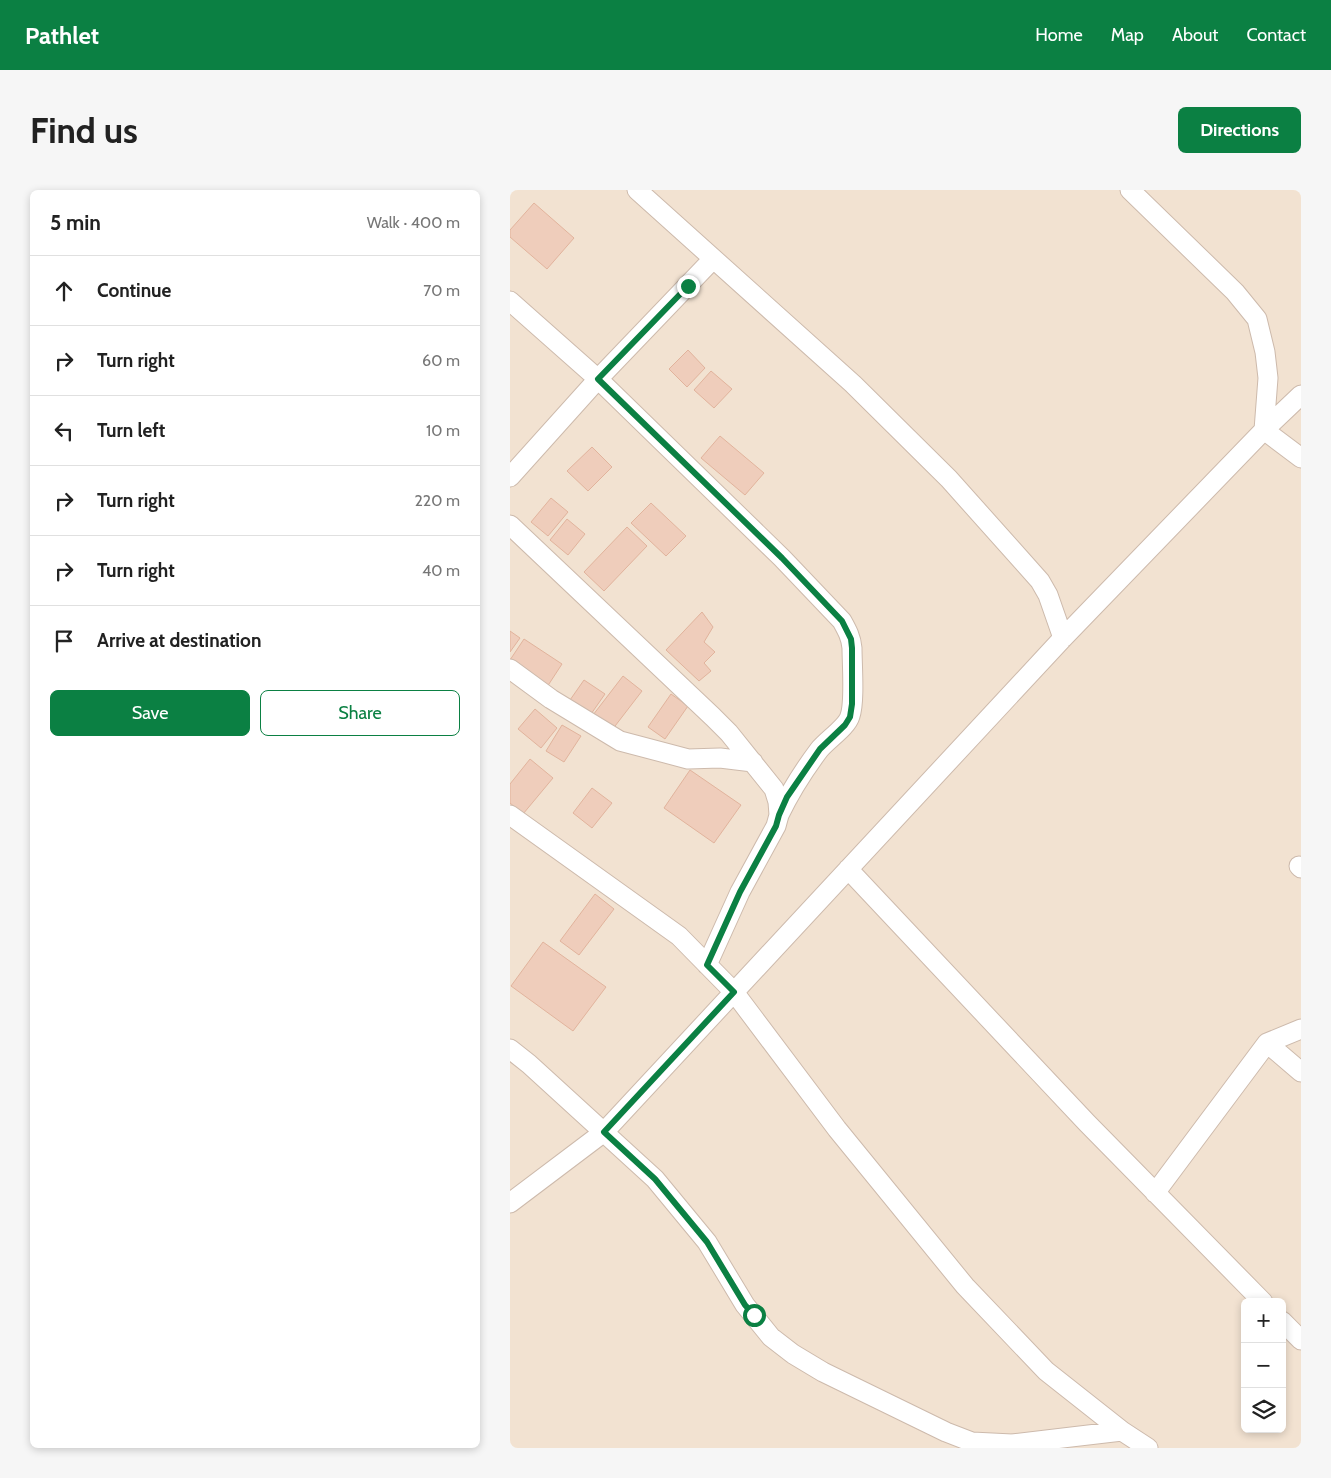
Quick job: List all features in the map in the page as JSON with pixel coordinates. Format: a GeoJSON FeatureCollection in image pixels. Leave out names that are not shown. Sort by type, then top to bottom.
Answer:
{"type":"FeatureCollection","features":[{"type":"Feature","properties":{"kind":"street"},"geometry":{"type":"LineString","coordinates":[[637,190],[853,384],[949,480],[1040,581],[1048,595],[1063,638]]}},
{"type":"Feature","properties":{"kind":"street"},"geometry":{"type":"LineString","coordinates":[[659,210],[660,190]]}},
{"type":"Feature","properties":{"kind":"street"},"geometry":{"type":"LineString","coordinates":[[1130,190],[1235,292],[1257,319],[1266,352],[1268,378],[1264,430]]}},
{"type":"Feature","properties":{"kind":"street"},"geometry":{"type":"LineString","coordinates":[[510,477],[598,379],[713,259]]}},
{"type":"Feature","properties":{"kind":"street"},"geometry":{"type":"LineString","coordinates":[[510,301],[598,379],[782,558],[842,621],[851,639],[852,704],[850,717],[845,725],[820,749],[787,797],[776,826],[740,892],[707,965]]}},
{"type":"Feature","properties":{"kind":"street"},"geometry":{"type":"LineString","coordinates":[[510,1203],[604,1132],[1063,638],[1264,430],[1301,395]]}},
{"type":"Feature","properties":{"kind":"street"},"geometry":{"type":"LineString","coordinates":[[1264,430],[1301,458]]}},
{"type":"Feature","properties":{"kind":"street"},"geometry":{"type":"LineString","coordinates":[[510,525],[729,733],[774,789],[779,815]]}},
{"type":"Feature","properties":{"kind":"street"},"geometry":{"type":"LineString","coordinates":[[510,669],[551,698],[620,741],[688,759],[720,758],[753,762]]}},
{"type":"Feature","properties":{"kind":"street"},"geometry":{"type":"LineString","coordinates":[[510,815],[679,936],[734,992],[837,1129],[965,1286],[1046,1371],[1141,1446]]}},
{"type":"Feature","properties":{"kind":"street"},"geometry":{"type":"LineString","coordinates":[[848,869],[1087,1123],[1259,1298]]}},
{"type":"Feature","properties":{"kind":"street"},"geometry":{"type":"LineString","coordinates":[[1156,1193],[1267,1043],[1301,1029]]}},
{"type":"Feature","properties":{"kind":"street"},"geometry":{"type":"LineString","coordinates":[[1267,1043],[1301,1072]]}},
{"type":"Feature","properties":{"kind":"street"},"geometry":{"type":"LineString","coordinates":[[510,1049],[655,1179],[707,1242],[745,1305],[771,1337],[793,1354],[823,1372],[972,1445],[1012,1444],[1122,1431]]}},
{"type":"Feature","properties":{"kind":"street"},"geometry":{"type":"LineString","coordinates":[[1286,1325],[1301,1340]]}},
{"type":"Feature","properties":{"kind":"shaded area"},"geometry":{"type":"Polygon","coordinates":[[[510,190],[1301,190],[1301,1448],[510,1448],[510,190]]]}},
{"type":"Feature","properties":{"kind":"building"},"geometry":{"type":"Polygon","coordinates":[[[534,203],[574,238],[547,269],[510,237],[510,230],[534,203]]]}},
{"type":"Feature","properties":{"kind":"building"},"geometry":{"type":"Polygon","coordinates":[[[688,350],[705,368],[687,387],[669,369],[688,350]]]}},
{"type":"Feature","properties":{"kind":"building"},"geometry":{"type":"Polygon","coordinates":[[[711,371],[732,389],[714,408],[694,390],[711,371]]]}},
{"type":"Feature","properties":{"kind":"building"},"geometry":{"type":"Polygon","coordinates":[[[720,436],[764,473],[745,495],[701,458],[720,436]]]}},
{"type":"Feature","properties":{"kind":"building"},"geometry":{"type":"Polygon","coordinates":[[[592,447],[612,467],[588,491],[567,471],[592,447]]]}},
{"type":"Feature","properties":{"kind":"building"},"geometry":{"type":"Polygon","coordinates":[[[551,498],[568,512],[548,536],[531,522],[551,498]]]}},
{"type":"Feature","properties":{"kind":"building"},"geometry":{"type":"Polygon","coordinates":[[[651,503],[686,536],[666,556],[631,523],[651,503]]]}},
{"type":"Feature","properties":{"kind":"building"},"geometry":{"type":"Polygon","coordinates":[[[567,519],[585,534],[568,555],[550,540],[567,519]]]}},
{"type":"Feature","properties":{"kind":"building"},"geometry":{"type":"Polygon","coordinates":[[[627,527],[647,546],[604,591],[584,572],[627,527]]]}},
{"type":"Feature","properties":{"kind":"building"},"geometry":{"type":"Polygon","coordinates":[[[702,612],[713,627],[704,642],[715,652],[704,663],[711,671],[699,681],[666,650],[702,612]]]}},
{"type":"Feature","properties":{"kind":"building"},"geometry":{"type":"Polygon","coordinates":[[[510,631],[520,638],[510,652],[510,631]]]}},
{"type":"Feature","properties":{"kind":"building"},"geometry":{"type":"Polygon","coordinates":[[[524,639],[562,664],[547,687],[510,660],[524,639]]]}},
{"type":"Feature","properties":{"kind":"building"},"geometry":{"type":"Polygon","coordinates":[[[623,676],[642,691],[612,730],[593,715],[623,676]]]}},
{"type":"Feature","properties":{"kind":"building"},"geometry":{"type":"Polygon","coordinates":[[[584,680],[605,694],[591,714],[570,700],[584,680]]]}},
{"type":"Feature","properties":{"kind":"building"},"geometry":{"type":"Polygon","coordinates":[[[671,694],[688,706],[665,739],[648,727],[671,694]]]}},
{"type":"Feature","properties":{"kind":"building"},"geometry":{"type":"Polygon","coordinates":[[[535,709],[557,728],[541,748],[518,729],[535,709]]]}},
{"type":"Feature","properties":{"kind":"building"},"geometry":{"type":"Polygon","coordinates":[[[562,725],[581,736],[564,762],[546,751],[562,725]]]}},
{"type":"Feature","properties":{"kind":"building"},"geometry":{"type":"Polygon","coordinates":[[[530,759],[553,778],[523,814],[510,803],[510,784],[530,759]]]}},
{"type":"Feature","properties":{"kind":"building"},"geometry":{"type":"Polygon","coordinates":[[[690,770],[741,805],[714,843],[664,808],[690,770]]]}},
{"type":"Feature","properties":{"kind":"building"},"geometry":{"type":"Polygon","coordinates":[[[592,788],[612,803],[592,828],[573,813],[592,788]]]}},
{"type":"Feature","properties":{"kind":"building"},"geometry":{"type":"Polygon","coordinates":[[[595,894],[614,909],[579,955],[560,941],[595,894]]]}},
{"type":"Feature","properties":{"kind":"building"},"geometry":{"type":"Polygon","coordinates":[[[543,942],[606,987],[573,1031],[511,986],[543,942]]]}},
{"type":"Feature","properties":{"kind":"route"},"geometry":{"type":"LineString","coordinates":[[688,286],[598,379],[782,558],[842,621],[851,639],[852,648],[852,704],[850,717],[845,725],[820,749],[787,797],[776,826],[740,892],[707,965],[734,992],[604,1132],[655,1179],[707,1242],[745,1305],[754,1315]]}}]}
